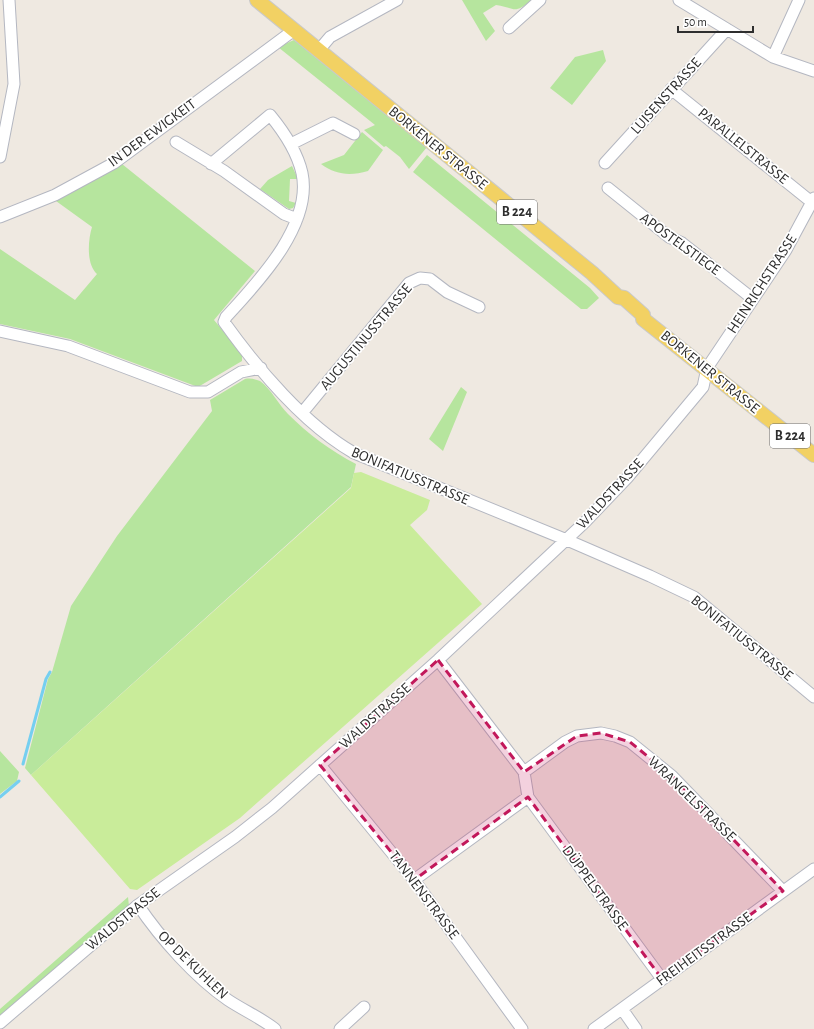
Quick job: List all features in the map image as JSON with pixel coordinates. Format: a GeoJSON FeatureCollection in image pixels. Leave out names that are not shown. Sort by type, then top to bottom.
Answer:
{"type":"FeatureCollection","features":[{"type":"Feature","properties":{"kind":"main road","name":"BORKENER STRASSE"},"geometry":{"type":"LineString","coordinates":[[257,0],[592,273],[618,297],[619,303],[628,312],[638,319],[643,319],[814,455]]}},
{"type":"Feature","properties":{"kind":"street"},"geometry":{"type":"LineString","coordinates":[[0,157],[14,84],[9,0]]}},
{"type":"Feature","properties":{"kind":"street"},"geometry":{"type":"LineString","coordinates":[[320,50],[330,37],[396,0]]}},
{"type":"Feature","properties":{"kind":"street"},"geometry":{"type":"LineString","coordinates":[[509,28],[540,0]]}},
{"type":"Feature","properties":{"kind":"street"},"geometry":{"type":"LineString","coordinates":[[679,0],[773,57],[814,71]]}},
{"type":"Feature","properties":{"kind":"street"},"geometry":{"type":"LineString","coordinates":[[773,57],[799,0]]}},
{"type":"Feature","properties":{"kind":"street","name":"LUISENSTRASSE"},"geometry":{"type":"LineString","coordinates":[[605,163],[727,29]]}},
{"type":"Feature","properties":{"kind":"street","name":"IN DER EWIGKEIT"},"geometry":{"type":"LineString","coordinates":[[0,217],[55,194],[114,163],[294,30]]}},
{"type":"Feature","properties":{"kind":"street","name":"PARALLELSTRASSE"},"geometry":{"type":"LineString","coordinates":[[671,89],[813,201]]}},
{"type":"Feature","properties":{"kind":"street"},"geometry":{"type":"LineString","coordinates":[[176,142],[284,214],[297,219],[301,204],[302,174],[291,144],[270,115],[211,164]]}},
{"type":"Feature","properties":{"kind":"street"},"geometry":{"type":"LineString","coordinates":[[291,144],[333,123],[354,134]]}},
{"type":"Feature","properties":{"kind":"street","name":"APOSTELSTIEGE"},"geometry":{"type":"LineString","coordinates":[[608,188],[669,237],[682,243],[753,300]]}},
{"type":"Feature","properties":{"kind":"street","name":"HEINRICHSTRASSE"},"geometry":{"type":"LineString","coordinates":[[706,368],[786,250],[813,201]]}},
{"type":"Feature","properties":{"kind":"street","name":"BONIFATIUSSTRASSE"},"geometry":{"type":"LineString","coordinates":[[297,219],[285,244],[261,276],[226,317],[224,322],[261,368],[302,413],[323,433],[354,453],[567,540],[694,597],[814,697]]}},
{"type":"Feature","properties":{"kind":"street","name":"AUGUSTINUSSTRASSE"},"geometry":{"type":"LineString","coordinates":[[302,413],[409,283],[420,278],[430,279],[447,292],[479,307]]}},
{"type":"Feature","properties":{"kind":"street"},"geometry":{"type":"LineString","coordinates":[[0,331],[68,346],[190,392],[208,392],[241,372],[261,368]]}},
{"type":"Feature","properties":{"kind":"street","name":"WALDSTRASSE"},"geometry":{"type":"LineString","coordinates":[[4,1024],[138,905],[251,825],[438,660],[567,540],[627,478],[703,387],[706,368]]}},
{"type":"Feature","properties":{"kind":"street"},"geometry":{"type":"LineString","coordinates":[[414,880],[528,797],[524,772],[438,660]]}},
{"type":"Feature","properties":{"kind":"street","name":"WRANGELSTRASSE"},"geometry":{"type":"LineString","coordinates":[[524,772],[565,742],[578,736],[601,733],[622,739],[644,752],[672,776],[782,891]]}},
{"type":"Feature","properties":{"kind":"street","name":"TANNENSTRASSE"},"geometry":{"type":"LineString","coordinates":[[320,765],[414,880],[522,1029]]}},
{"type":"Feature","properties":{"kind":"street","name":"DÜPPELSTRASSE"},"geometry":{"type":"LineString","coordinates":[[528,797],[662,980]]}},
{"type":"Feature","properties":{"kind":"street","name":"FREIHEITSSTRASSE"},"geometry":{"type":"LineString","coordinates":[[594,1029],[814,869]]}},
{"type":"Feature","properties":{"kind":"street","name":"OP DE KUHLEN"},"geometry":{"type":"LineString","coordinates":[[138,905],[169,945],[200,976],[228,1000],[275,1029]]}},
{"type":"Feature","properties":{"kind":"street"},"geometry":{"type":"LineString","coordinates":[[340,1029],[364,1007]]}},
{"type":"Feature","properties":{"kind":"street"},"geometry":{"type":"LineString","coordinates":[[622,1009],[636,1029]]}},
{"type":"Feature","properties":{"kind":"highlighted area"},"geometry":{"type":"Polygon","coordinates":[[[438,660],[524,772],[577,736],[601,733],[630,742],[672,776],[783,891],[662,979],[528,797],[414,880],[320,765],[438,660]]]}},
{"type":"Feature","properties":{"kind":"green space"},"geometry":{"type":"Polygon","coordinates":[[[462,0],[532,0],[518,9],[511,9],[496,5],[483,13],[495,31],[486,41],[462,0]]]}},
{"type":"Feature","properties":{"kind":"green space"},"geometry":{"type":"Polygon","coordinates":[[[294,40],[427,147],[409,169],[400,157],[386,146],[384,147],[364,130],[375,125],[278,47],[294,40]]]}},
{"type":"Feature","properties":{"kind":"green space"},"geometry":{"type":"Polygon","coordinates":[[[603,50],[606,61],[572,105],[550,88],[575,57],[603,50]]]}},
{"type":"Feature","properties":{"kind":"green space"},"geometry":{"type":"Polygon","coordinates":[[[362,132],[383,150],[368,171],[355,174],[343,174],[321,164],[344,155],[362,132]]]}},
{"type":"Feature","properties":{"kind":"green space"},"geometry":{"type":"Polygon","coordinates":[[[427,155],[590,288],[599,298],[587,309],[581,309],[413,172],[427,155]]]}},
{"type":"Feature","properties":{"kind":"green space"},"geometry":{"type":"Polygon","coordinates":[[[122,164],[255,271],[214,320],[242,354],[242,361],[198,387],[70,339],[0,324],[0,249],[75,300],[97,274],[93,270],[89,252],[92,227],[56,201],[122,164]]]}},
{"type":"Feature","properties":{"kind":"green space"},"geometry":{"type":"Polygon","coordinates":[[[292,166],[298,179],[290,179],[289,201],[296,203],[293,208],[289,209],[260,189],[268,180],[292,166]]]}},
{"type":"Feature","properties":{"kind":"green space"},"geometry":{"type":"Polygon","coordinates":[[[245,379],[260,381],[268,388],[288,414],[320,442],[356,464],[351,487],[31,775],[25,768],[48,679],[52,672],[71,606],[117,536],[212,411],[210,400],[245,379]]]}},
{"type":"Feature","properties":{"kind":"green space"},"geometry":{"type":"Polygon","coordinates":[[[461,387],[467,392],[443,451],[429,439],[461,387]]]}},
{"type":"Feature","properties":{"kind":"green space"},"geometry":{"type":"Polygon","coordinates":[[[361,472],[430,500],[427,510],[410,525],[482,604],[240,818],[137,890],[130,889],[31,775],[351,488],[354,473],[361,472]]]}},
{"type":"Feature","properties":{"kind":"green space"},"geometry":{"type":"Polygon","coordinates":[[[0,751],[19,772],[17,781],[0,794],[0,751]]]}},
{"type":"Feature","properties":{"kind":"green space"},"geometry":{"type":"Polygon","coordinates":[[[128,897],[129,906],[0,1020],[0,1009],[128,897]]]}},
{"type":"Feature","properties":{"kind":"waterway"},"geometry":{"type":"LineString","coordinates":[[23,764],[46,679],[50,672]]}},
{"type":"Feature","properties":{"kind":"waterway"},"geometry":{"type":"LineString","coordinates":[[0,797],[19,781]]}}]}
